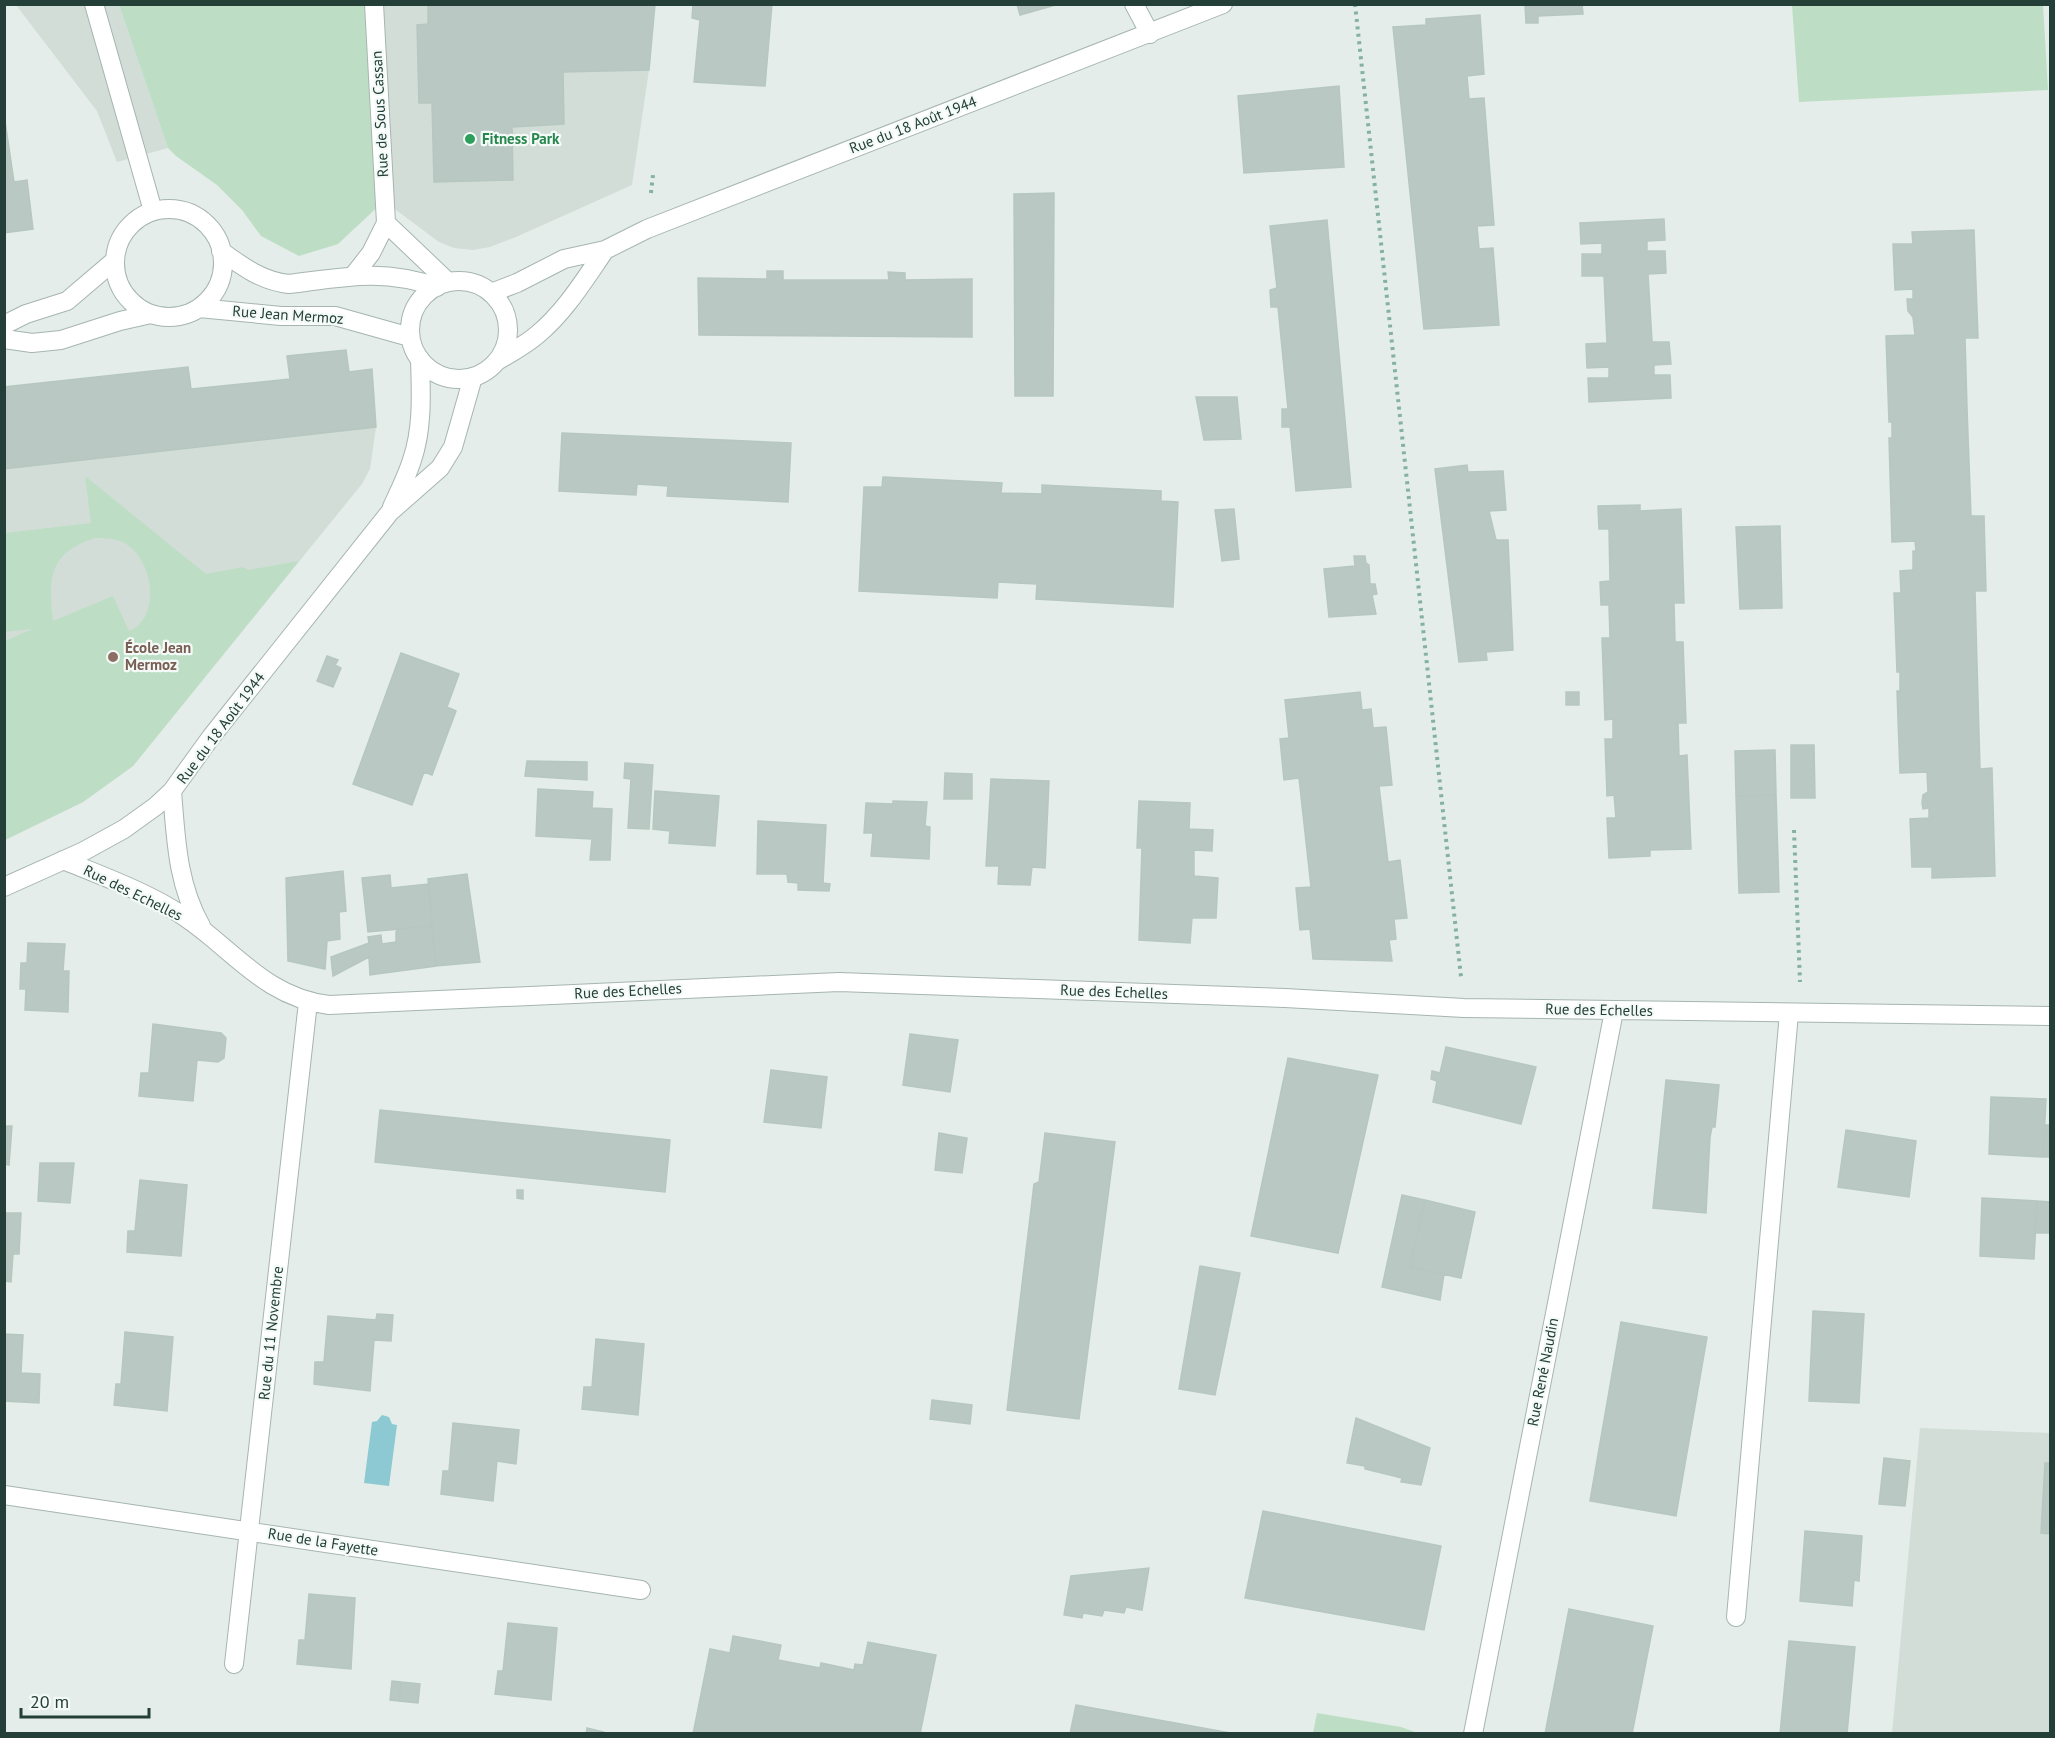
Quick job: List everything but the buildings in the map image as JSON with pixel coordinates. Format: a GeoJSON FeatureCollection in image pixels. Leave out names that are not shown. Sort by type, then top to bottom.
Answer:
{"type":"FeatureCollection","features":[{"type":"Feature","properties":{"kind":"street"},"geometry":{"type":"LineString","coordinates":[[94,4],[153,211]]}},
{"type":"Feature","properties":{"kind":"street","name":"Rue de Sous Cassan"},"geometry":{"type":"LineString","coordinates":[[353,276],[371,254],[386,223],[375,4]]}},
{"type":"Feature","properties":{"kind":"street"},"geometry":{"type":"LineString","coordinates":[[1134,4],[1150,34]]}},
{"type":"Feature","properties":{"kind":"street","name":"Rue du 18 Août 1944"},"geometry":{"type":"LineString","coordinates":[[490,293],[517,283],[564,259],[605,250],[647,229],[1223,4]]}},
{"type":"Feature","properties":{"kind":"street"},"geometry":{"type":"LineString","coordinates":[[171,208],[188,212],[203,221],[215,235],[221,251],[223,267],[219,283],[211,297],[199,308],[184,315],[168,317],[151,314],[136,306],[124,293],[117,278],[114,261],[118,244],[126,229],[138,218],[153,211],[171,208]]}},
{"type":"Feature","properties":{"kind":"street"},"geometry":{"type":"LineString","coordinates":[[386,223],[442,285]]}},
{"type":"Feature","properties":{"kind":"street","name":"Rue du 18 Août 1944"},"geometry":{"type":"LineString","coordinates":[[496,362],[546,328],[575,293],[605,250]]}},
{"type":"Feature","properties":{"kind":"street","name":"Rue Jean Mermoz"},"geometry":{"type":"LineString","coordinates":[[221,251],[264,279],[281,283],[378,275],[442,285]]}},
{"type":"Feature","properties":{"kind":"street"},"geometry":{"type":"LineString","coordinates":[[4,325],[26,314],[67,302],[114,261]]}},
{"type":"Feature","properties":{"kind":"street"},"geometry":{"type":"LineString","coordinates":[[462,281],[474,284],[490,293],[499,303],[507,320],[506,342],[496,362],[473,377],[458,379],[443,376],[427,367],[413,348],[410,337],[410,323],[417,304],[426,294],[442,285],[462,281]]}},
{"type":"Feature","properties":{"kind":"street","name":"Rue Jean Mermoz"},"geometry":{"type":"LineString","coordinates":[[199,308],[281,316],[335,316],[410,337]]}},
{"type":"Feature","properties":{"kind":"street"},"geometry":{"type":"LineString","coordinates":[[4,339],[32,343],[61,340],[120,321],[151,314]]}},
{"type":"Feature","properties":{"kind":"street","name":"Rue du 18 Août 1944"},"geometry":{"type":"LineString","coordinates":[[390,512],[412,462],[416,445],[421,412],[420,359]]}},
{"type":"Feature","properties":{"kind":"street","name":"Rue du 18 Août 1944"},"geometry":{"type":"LineString","coordinates":[[4,887],[124,829],[156,806],[172,791],[211,737],[390,512],[435,473],[446,459],[453,447],[473,377]]}},
{"type":"Feature","properties":{"kind":"street","name":"Rue des Echelles"},"geometry":{"type":"LineString","coordinates":[[172,791],[182,877],[186,895],[202,928]]}},
{"type":"Feature","properties":{"kind":"street","name":"Rue des Echelles"},"geometry":{"type":"LineString","coordinates":[[63,860],[171,908],[202,928],[254,973],[284,993],[308,1002],[344,1005],[840,982],[1285,998],[1464,1008],[2050,1016]]}},
{"type":"Feature","properties":{"kind":"street","name":"Rue du 11 Novembre"},"geometry":{"type":"LineString","coordinates":[[234,1664],[308,1002]]}},
{"type":"Feature","properties":{"kind":"street","name":"Rue René Naudin"},"geometry":{"type":"LineString","coordinates":[[1473,1734],[1614,1011]]}},
{"type":"Feature","properties":{"kind":"street"},"geometry":{"type":"LineString","coordinates":[[1736,1617],[1795,1013]]}},
{"type":"Feature","properties":{"kind":"street","name":"Rue de la Fayette"},"geometry":{"type":"LineString","coordinates":[[4,1495],[641,1590]]}},
{"type":"Feature","properties":{"kind":"path"},"geometry":{"type":"LineString","coordinates":[[1355,4],[1464,1008]]}},
{"type":"Feature","properties":{"kind":"path"},"geometry":{"type":"LineString","coordinates":[[1794,830],[1795,1013]]}},
{"type":"Feature","properties":{"kind":"shaded area"},"geometry":{"type":"Polygon","coordinates":[[[16,5],[119,5],[168,148],[117,162],[97,111],[16,5]]]}},
{"type":"Feature","properties":{"kind":"shaded area"},"geometry":{"type":"Polygon","coordinates":[[[374,5],[655,5],[649,70],[632,185],[490,247],[473,250],[454,248],[439,242],[384,201],[374,5]]]}},
{"type":"Feature","properties":{"kind":"shaded area","name":"École Jean Mermoz"},"geometry":{"type":"Polygon","coordinates":[[[346,350],[349,372],[372,369],[376,427],[370,469],[362,484],[133,766],[83,802],[5,840],[4,387],[188,367],[191,389],[290,379],[287,356],[346,350]]]}},
{"type":"Feature","properties":{"kind":"shaded area"},"geometry":{"type":"Polygon","coordinates":[[[1920,1428],[2050,1433],[2050,1733],[1892,1734],[1920,1428]]]}},
{"type":"Feature","properties":{"kind":"green space"},"geometry":{"type":"Polygon","coordinates":[[[119,5],[374,5],[384,201],[338,244],[299,256],[261,236],[242,210],[217,185],[168,148],[119,5]]]}},
{"type":"Feature","properties":{"kind":"green space"},"geometry":{"type":"Polygon","coordinates":[[[1792,5],[2043,5],[2048,90],[1799,102],[1792,5]]]}},
{"type":"Feature","properties":{"kind":"green space"},"geometry":{"type":"Polygon","coordinates":[[[85,476],[206,574],[243,567],[248,570],[299,561],[133,766],[83,802],[5,840],[5,641],[32,629],[5,632],[5,533],[91,523],[85,476]],[[95,538],[68,551],[60,559],[52,579],[53,621],[113,596],[129,631],[139,624],[146,614],[149,603],[150,590],[144,566],[138,555],[126,544],[109,538],[95,538]]]}},
{"type":"Feature","properties":{"kind":"green space"},"geometry":{"type":"Polygon","coordinates":[[[1317,1713],[1401,1727],[1418,1733],[1313,1733],[1317,1713]]]}},
{"type":"Feature","properties":{"kind":"water"},"geometry":{"type":"Polygon","coordinates":[[[382,1415],[389,1417],[392,1424],[397,1425],[389,1486],[364,1483],[372,1422],[377,1421],[382,1415]]]}},
{"type":"Feature","properties":{"kind":"place","name":"Fitness Park"},"geometry":{"type":"Point","coordinates":[470,139]}},
{"type":"Feature","properties":{"kind":"place","name":"École Jean Mermoz"},"geometry":{"type":"Point","coordinates":[113,657]}}]}
